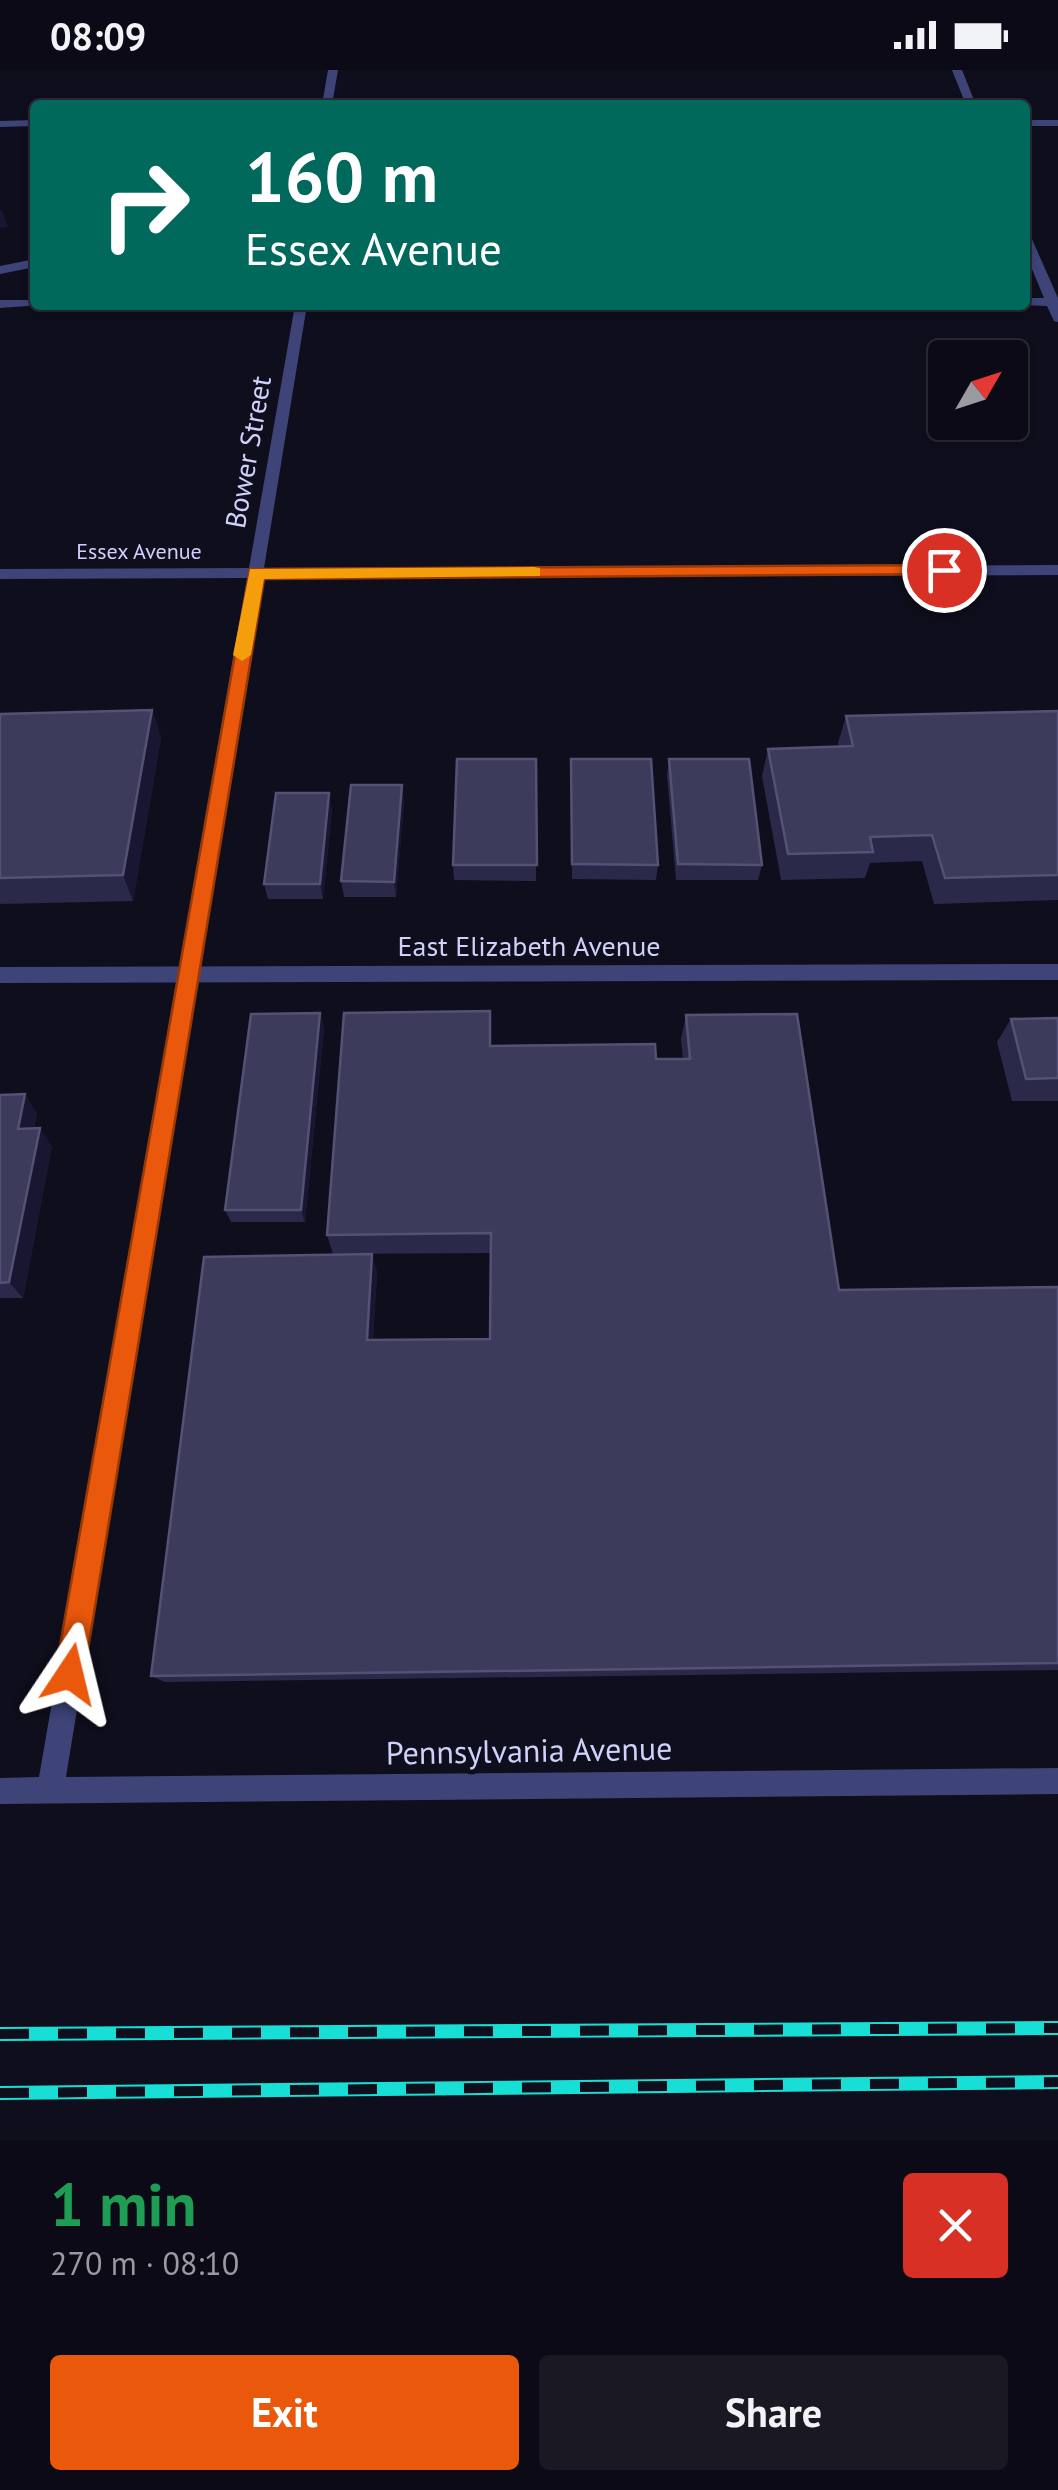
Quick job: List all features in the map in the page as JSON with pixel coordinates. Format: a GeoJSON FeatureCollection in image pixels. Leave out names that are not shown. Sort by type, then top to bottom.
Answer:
{"type":"FeatureCollection","features":[{"type":"Feature","properties":{"kind":"street"},"geometry":{"type":"LineString","coordinates":[[328,100],[333,70]]}},
{"type":"Feature","properties":{"kind":"street"},"geometry":{"type":"LineString","coordinates":[[957,70],[970,100]]}},
{"type":"Feature","properties":{"kind":"street"},"geometry":{"type":"LineString","coordinates":[[0,124],[30,124]]}},
{"type":"Feature","properties":{"kind":"street"},"geometry":{"type":"LineString","coordinates":[[1030,124],[1058,124]]}},
{"type":"Feature","properties":{"kind":"street"},"geometry":{"type":"LineString","coordinates":[[1030,248],[1055,302],[1058,318]]}},
{"type":"Feature","properties":{"kind":"street"},"geometry":{"type":"LineString","coordinates":[[0,270],[30,264]]}},
{"type":"Feature","properties":{"kind":"street"},"geometry":{"type":"LineString","coordinates":[[0,304],[30,304]]}},
{"type":"Feature","properties":{"kind":"street","name":"Bower Street"},"geometry":{"type":"LineString","coordinates":[[50,1791],[300,310]]}},
{"type":"Feature","properties":{"kind":"street","name":"Essex Avenue"},"geometry":{"type":"LineString","coordinates":[[0,574],[1058,570]]}},
{"type":"Feature","properties":{"kind":"street","name":"East Elizabeth Avenue"},"geometry":{"type":"LineString","coordinates":[[0,975],[1058,972]]}},
{"type":"Feature","properties":{"kind":"street","name":"Pennsylvania Avenue"},"geometry":{"type":"LineString","coordinates":[[0,1791],[1058,1781]]}},
{"type":"Feature","properties":{"kind":"building"},"geometry":{"type":"Polygon","coordinates":[[[152,710],[123,875],[0,878],[0,714],[152,710]]]}},
{"type":"Feature","properties":{"kind":"building"},"geometry":{"type":"Polygon","coordinates":[[[1058,711],[1058,875],[945,878],[932,835],[870,837],[873,852],[788,854],[768,749],[853,746],[846,716],[1058,711]]]}},
{"type":"Feature","properties":{"kind":"building"},"geometry":{"type":"Polygon","coordinates":[[[457,759],[536,759],[537,865],[453,865],[457,759]]]}},
{"type":"Feature","properties":{"kind":"building"},"geometry":{"type":"Polygon","coordinates":[[[571,759],[651,759],[658,865],[572,864],[571,759]]]}},
{"type":"Feature","properties":{"kind":"building"},"geometry":{"type":"Polygon","coordinates":[[[669,759],[749,759],[762,865],[678,864],[669,759]]]}},
{"type":"Feature","properties":{"kind":"building"},"geometry":{"type":"Polygon","coordinates":[[[351,785],[402,785],[394,882],[341,881],[351,785]]]}},
{"type":"Feature","properties":{"kind":"building"},"geometry":{"type":"Polygon","coordinates":[[[276,793],[329,793],[320,884],[264,884],[276,793]]]}},
{"type":"Feature","properties":{"kind":"building"},"geometry":{"type":"Polygon","coordinates":[[[490,1011],[490,1046],[655,1044],[656,1059],[690,1059],[686,1015],[797,1014],[839,1290],[1058,1287],[1058,1663],[151,1676],[204,1257],[372,1254],[367,1340],[490,1339],[491,1233],[327,1235],[344,1013],[490,1011]]]}},
{"type":"Feature","properties":{"kind":"building"},"geometry":{"type":"Polygon","coordinates":[[[320,1013],[301,1210],[225,1210],[251,1014],[320,1013]]]}},
{"type":"Feature","properties":{"kind":"building"},"geometry":{"type":"Polygon","coordinates":[[[1058,1018],[1058,1078],[1026,1079],[1011,1019],[1058,1018]]]}},
{"type":"Feature","properties":{"kind":"building"},"geometry":{"type":"Polygon","coordinates":[[[25,1094],[18,1129],[40,1128],[9,1282],[0,1283],[0,1095],[25,1094]]]}},
{"type":"Feature","properties":{"kind":"railway"},"geometry":{"type":"LineString","coordinates":[[0,2034],[1058,2028]]}},
{"type":"Feature","properties":{"kind":"railway"},"geometry":{"type":"LineString","coordinates":[[0,2093],[1058,2082]]}},
{"type":"Feature","properties":{"kind":"slow traffic"},"geometry":{"type":"LineString","coordinates":[[242,655],[256,573],[534,572]]}},
{"type":"Feature","properties":{"kind":"route"},"geometry":{"type":"LineString","coordinates":[[70,1674],[256,573],[944,570]]}}]}
